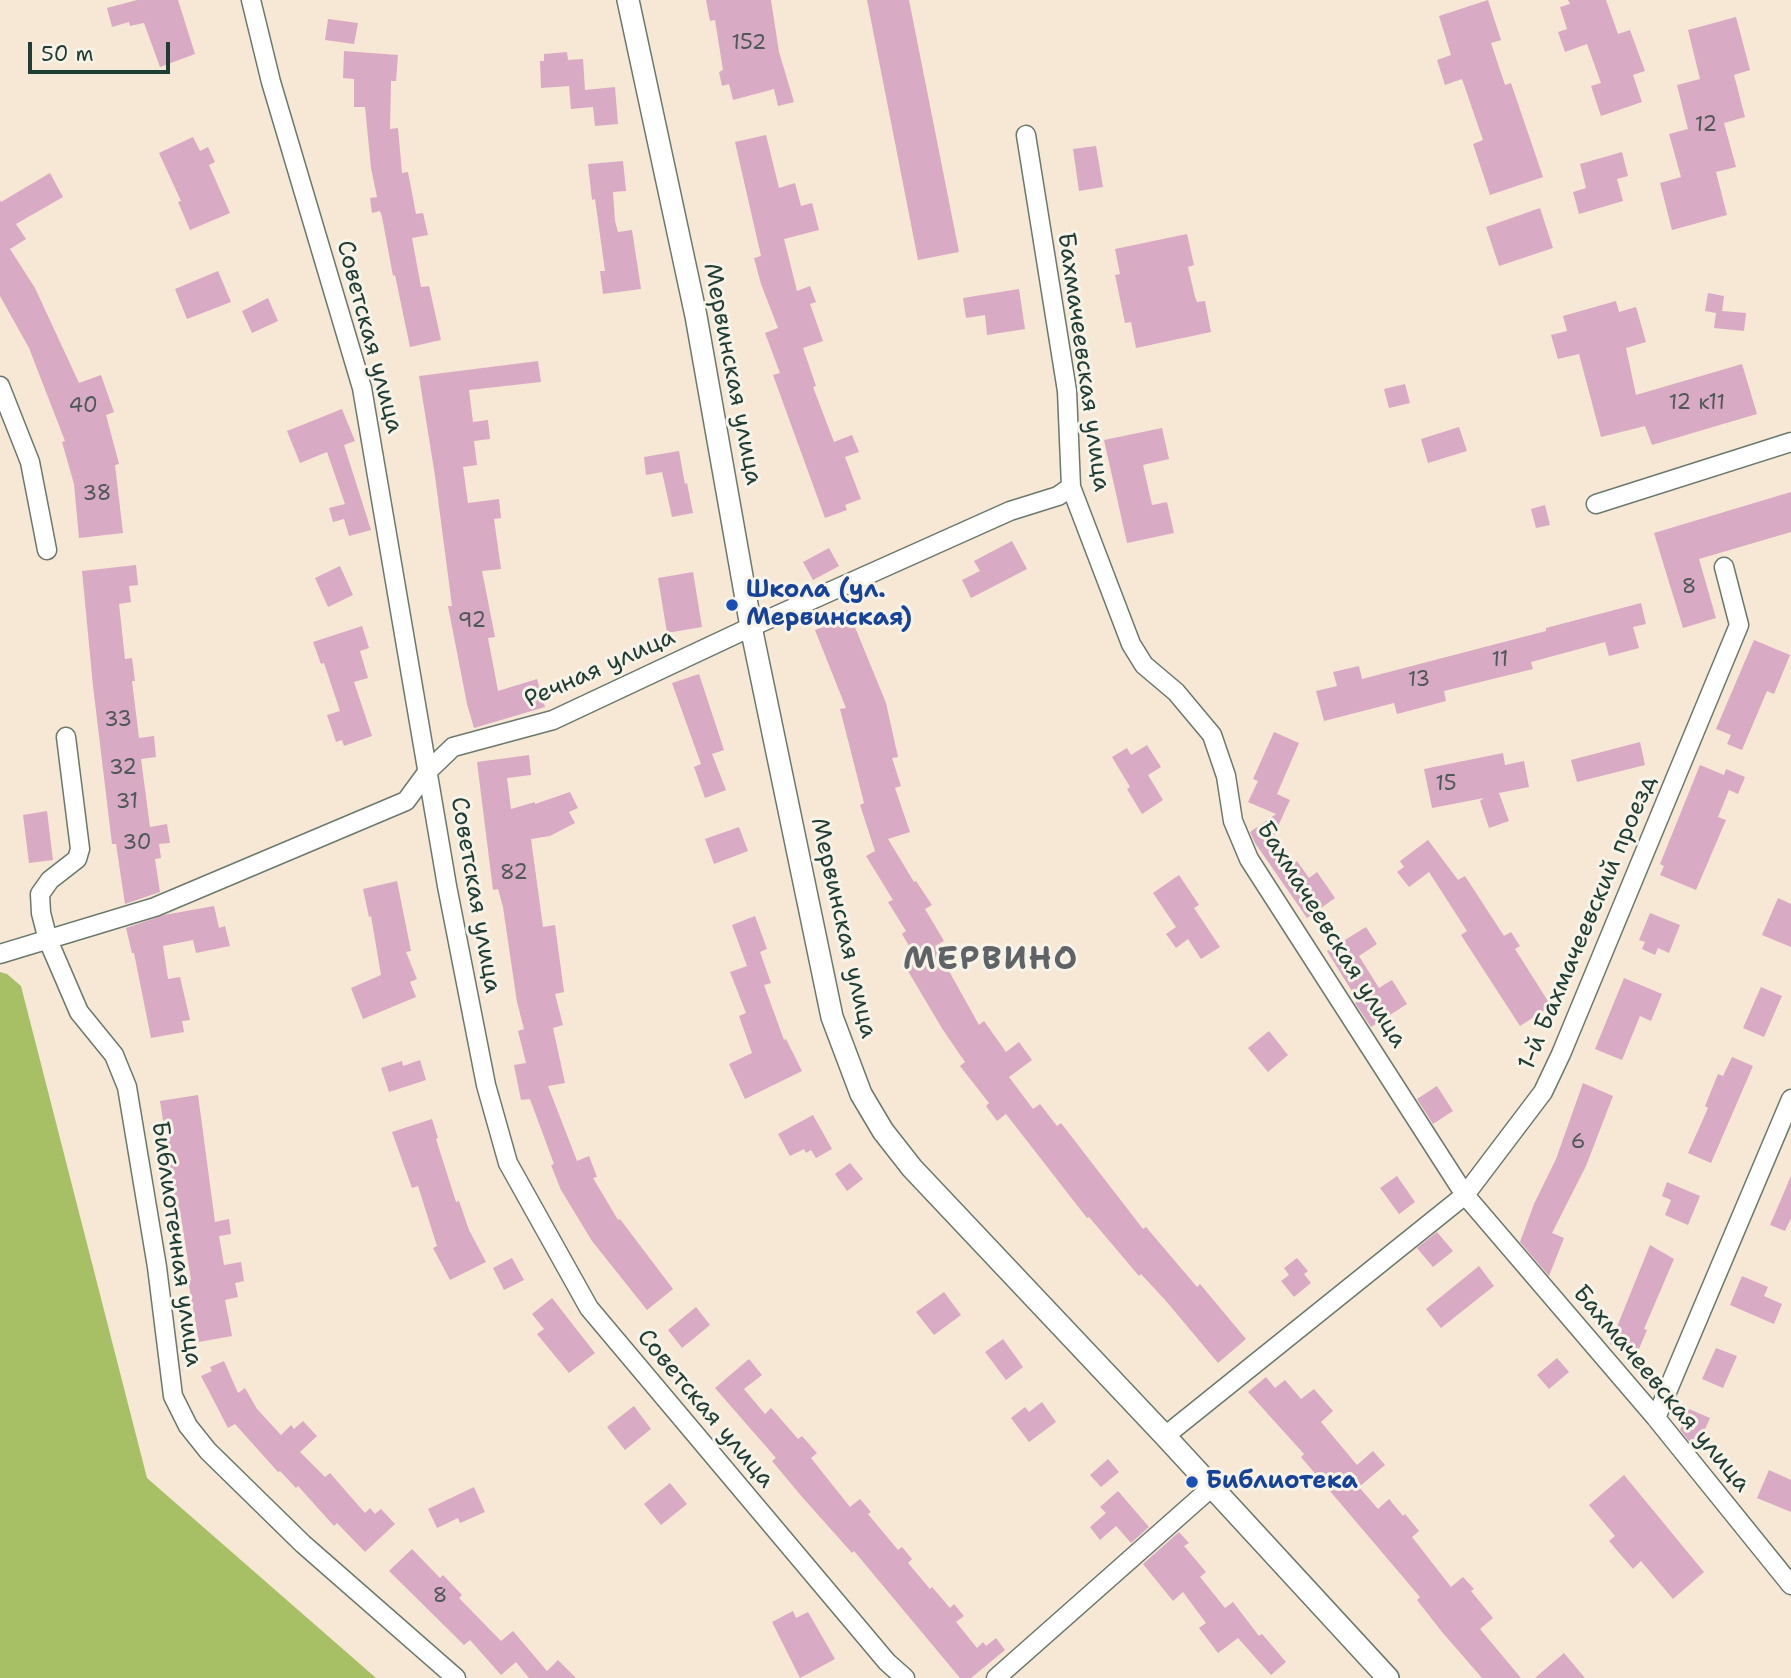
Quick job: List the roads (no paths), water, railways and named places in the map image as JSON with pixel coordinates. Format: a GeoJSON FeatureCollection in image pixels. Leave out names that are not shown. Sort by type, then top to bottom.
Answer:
{"type":"FeatureCollection","features":[{"type":"Feature","properties":{"kind":"street","name":"Советская улица"},"geometry":{"type":"LineString","coordinates":[[251,0],[271,82],[362,388],[428,771],[486,1085],[508,1163],[589,1308],[887,1662],[905,1678]]}},
{"type":"Feature","properties":{"kind":"street","name":"Мервинская улица"},"geometry":{"type":"LineString","coordinates":[[628,0],[696,316],[751,627],[832,1017],[861,1094],[883,1131],[912,1168],[1388,1678]]}},
{"type":"Feature","properties":{"kind":"street","name":"Бахмачеевская улица"},"geometry":{"type":"LineString","coordinates":[[1026,135],[1067,391],[1071,487],[1131,644],[1144,665],[1176,692],[1212,735],[1226,776],[1233,821],[1250,859],[1465,1195],[1656,1418],[1791,1585]]}},
{"type":"Feature","properties":{"kind":"street"},"geometry":{"type":"LineString","coordinates":[[0,386],[30,462],[47,550]]}},
{"type":"Feature","properties":{"kind":"street"},"geometry":{"type":"LineString","coordinates":[[1596,504],[1791,442]]}},
{"type":"Feature","properties":{"kind":"street","name":"Речная улица"},"geometry":{"type":"LineString","coordinates":[[0,954],[155,907],[405,801],[428,771],[453,747],[553,720],[751,627],[1010,511],[1058,496],[1071,487]]}},
{"type":"Feature","properties":{"kind":"street","name":"1-й Бахмачеевский проезд"},"geometry":{"type":"LineString","coordinates":[[1165,1436],[1465,1195],[1543,1092],[1740,625],[1724,567]]}},
{"type":"Feature","properties":{"kind":"street","name":"Библиотечная улица"},"geometry":{"type":"LineString","coordinates":[[66,737],[80,849],[78,859],[50,880],[40,894],[41,913],[48,940],[79,1013],[114,1055],[127,1087],[157,1267],[173,1396],[188,1426],[208,1451],[303,1544],[456,1678]]}},
{"type":"Feature","properties":{"kind":"street"},"geometry":{"type":"LineString","coordinates":[[1656,1418],[1791,1099]]}},
{"type":"Feature","properties":{"kind":"street"},"geometry":{"type":"LineString","coordinates":[[996,1678],[1212,1487]]}},
{"type":"Feature","properties":{"kind":"place","name":"Школа (ул. Мервинская)"},"geometry":{"type":"Point","coordinates":[732,605]}},
{"type":"Feature","properties":{"kind":"place","name":"Библиотека"},"geometry":{"type":"Point","coordinates":[1192,1482]}},
{"type":"Feature","properties":{"kind":"district","name":"МЕРВИНО"},"geometry":{"type":"Point","coordinates":[991,961]}}]}
